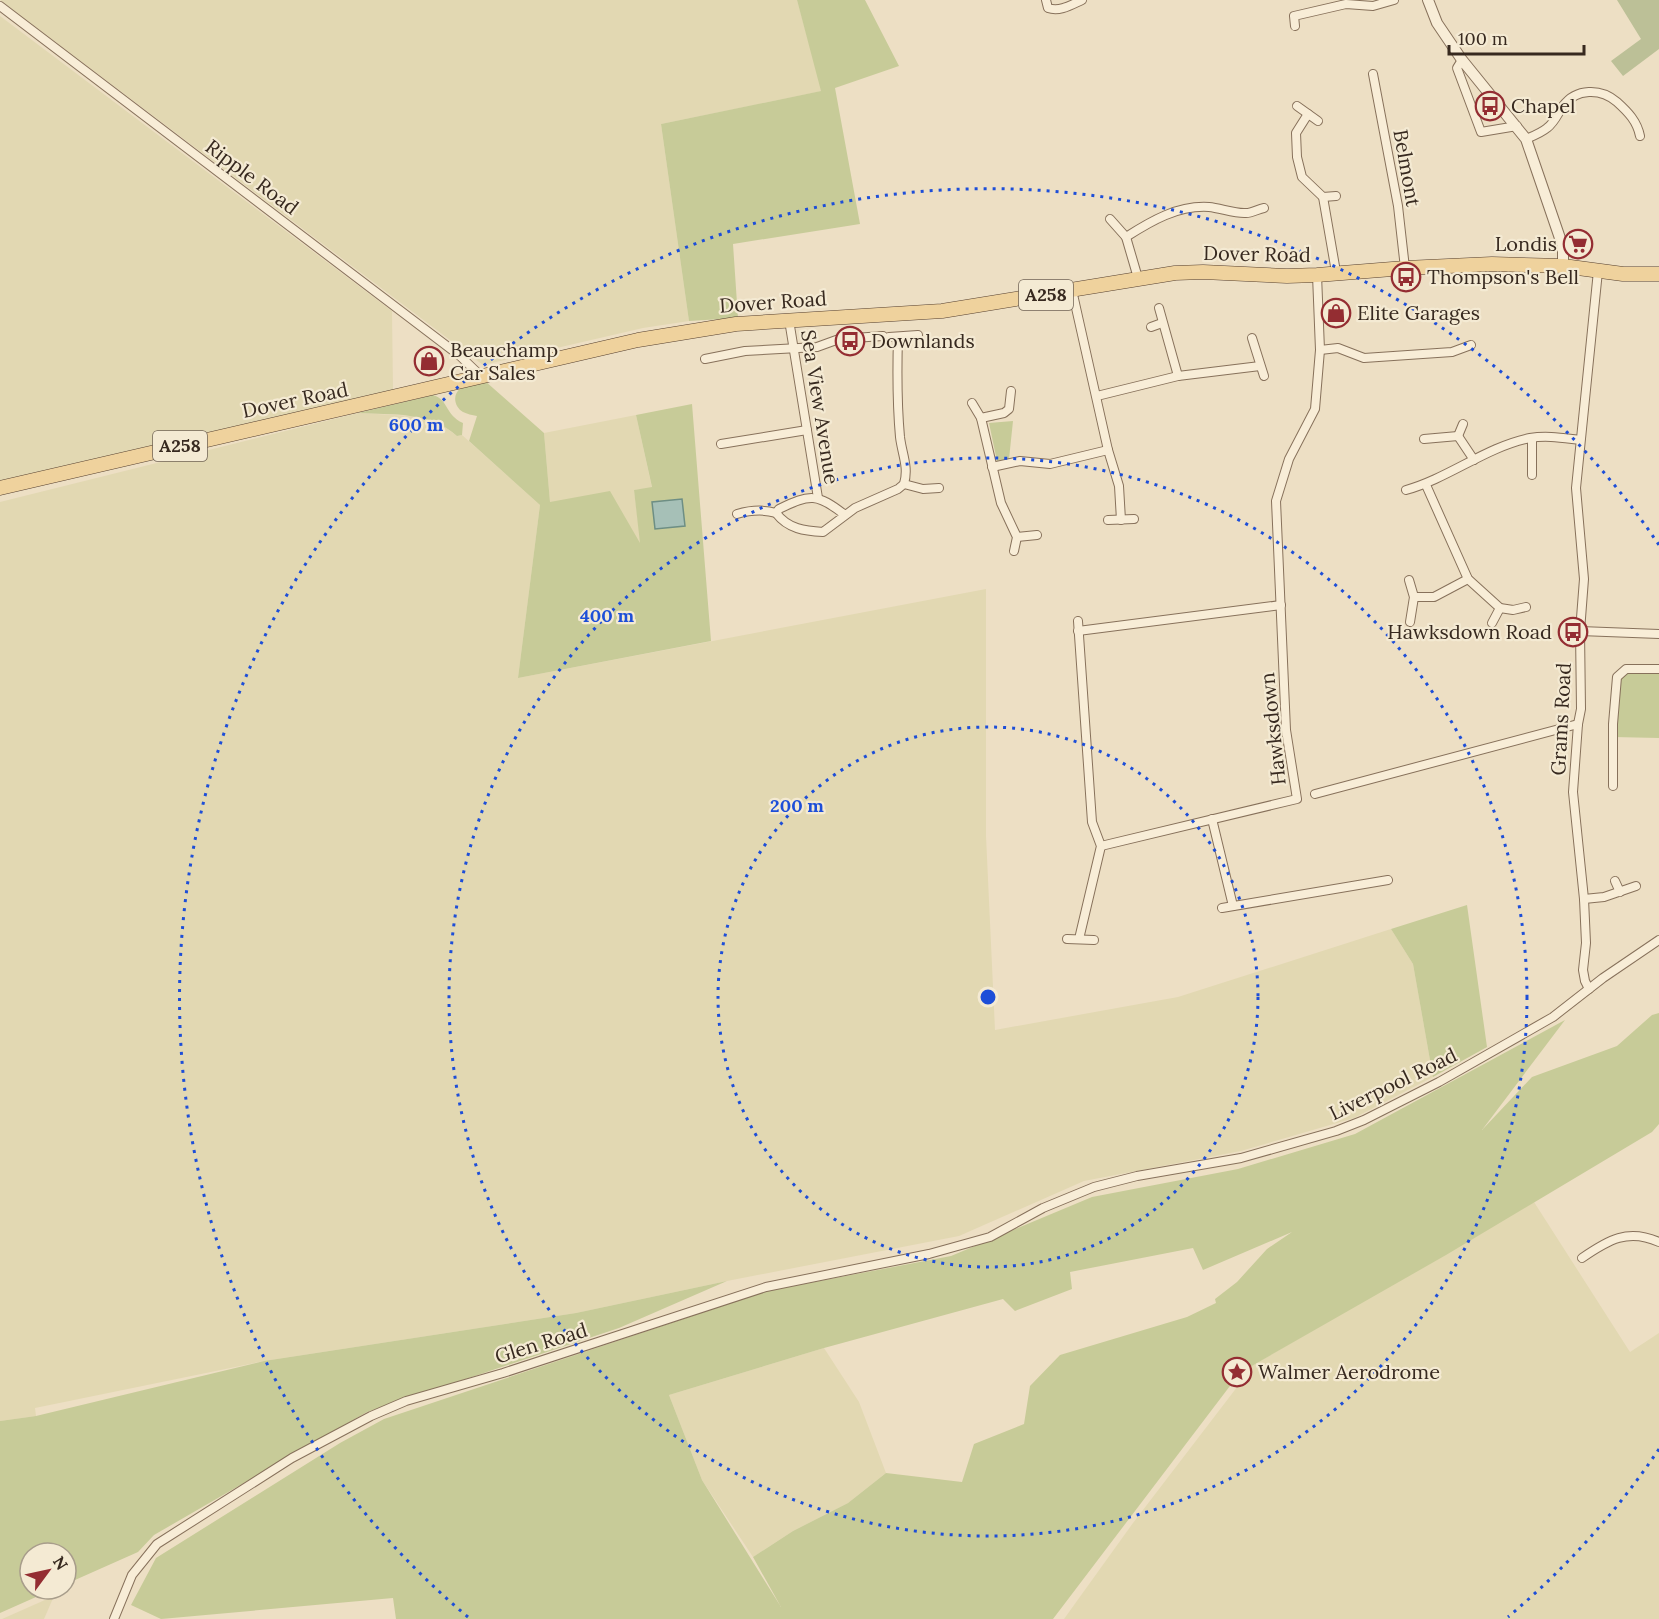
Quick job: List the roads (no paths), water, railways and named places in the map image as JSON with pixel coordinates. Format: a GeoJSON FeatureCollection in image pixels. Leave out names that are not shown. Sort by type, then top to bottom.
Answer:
{"type":"FeatureCollection","features":[{"type":"Feature","properties":{"kind":"main road","name":"Dover Road"},"geometry":{"type":"LineString","coordinates":[[0,488],[662,334],[789,320],[933,312],[1138,278],[1203,272],[1287,276],[1492,264],[1563,266]]}},
{"type":"Feature","properties":{"kind":"main road","name":"A258"},"geometry":{"type":"LineString","coordinates":[[1563,266],[1623,274],[1659,274]]}},
{"type":"Feature","properties":{"kind":"street"},"geometry":{"type":"LineString","coordinates":[[1046,0],[1048,8],[1054,10],[1082,0]]}},
{"type":"Feature","properties":{"kind":"street"},"geometry":{"type":"LineString","coordinates":[[1295,26],[1294,16],[1346,4],[1373,6],[1394,0]]}},
{"type":"Feature","properties":{"kind":"street"},"geometry":{"type":"LineString","coordinates":[[1428,0],[1437,23],[1462,60],[1526,139],[1563,247],[1563,266]]}},
{"type":"Feature","properties":{"kind":"street","name":"Ripple Road"},"geometry":{"type":"LineString","coordinates":[[0,6],[460,356],[482,377]]}},
{"type":"Feature","properties":{"kind":"street"},"geometry":{"type":"LineString","coordinates":[[1462,60],[1457,68],[1481,132],[1516,126]]}},
{"type":"Feature","properties":{"kind":"street","name":"Belmont"},"geometry":{"type":"LineString","coordinates":[[1372,74],[1398,206],[1405,268]]}},
{"type":"Feature","properties":{"kind":"street"},"geometry":{"type":"LineString","coordinates":[[1526,139],[1546,129],[1554,121],[1564,104],[1573,96],[1589,90],[1614,99],[1638,124],[1640,136]]}},
{"type":"Feature","properties":{"kind":"street"},"geometry":{"type":"LineString","coordinates":[[1297,106],[1318,121]]}},
{"type":"Feature","properties":{"kind":"street"},"geometry":{"type":"LineString","coordinates":[[1308,114],[1296,133],[1298,157],[1302,177],[1323,197],[1336,272]]}},
{"type":"Feature","properties":{"kind":"street"},"geometry":{"type":"LineString","coordinates":[[1323,197],[1336,196]]}},
{"type":"Feature","properties":{"kind":"street"},"geometry":{"type":"LineString","coordinates":[[1126,237],[1159,218],[1186,208],[1206,207],[1245,214],[1264,208]]}},
{"type":"Feature","properties":{"kind":"street"},"geometry":{"type":"LineString","coordinates":[[1110,219],[1126,237],[1138,278]]}},
{"type":"Feature","properties":{"kind":"street","name":"Grams Road"},"geometry":{"type":"LineString","coordinates":[[1589,989],[1583,970],[1586,943],[1584,899],[1573,792],[1581,709],[1580,631],[1584,579],[1576,488],[1598,271]]}},
{"type":"Feature","properties":{"kind":"street","name":"Hawksdown"},"geometry":{"type":"LineString","coordinates":[[1101,846],[1297,799],[1286,730],[1276,501],[1289,459],[1315,409],[1320,350],[1317,275]]}},
{"type":"Feature","properties":{"kind":"street"},"geometry":{"type":"LineString","coordinates":[[1072,290],[1108,450],[1119,486],[1121,520]]}},
{"type":"Feature","properties":{"kind":"street"},"geometry":{"type":"LineString","coordinates":[[1159,308],[1178,376]]}},
{"type":"Feature","properties":{"kind":"street","name":"Sea View Avenue"},"geometry":{"type":"LineString","coordinates":[[789,320],[818,498]]}},
{"type":"Feature","properties":{"kind":"street"},"geometry":{"type":"LineString","coordinates":[[1151,327],[1162,323]]}},
{"type":"Feature","properties":{"kind":"street"},"geometry":{"type":"LineString","coordinates":[[705,360],[745,351],[817,347],[839,339],[918,335]]}},
{"type":"Feature","properties":{"kind":"street"},"geometry":{"type":"LineString","coordinates":[[737,514],[768,510],[777,513],[781,519],[801,531],[823,532],[855,508],[898,489],[904,484],[907,466],[900,441],[890,337]]}},
{"type":"Feature","properties":{"kind":"street"},"geometry":{"type":"LineString","coordinates":[[1252,338],[1264,376]]}},
{"type":"Feature","properties":{"kind":"street"},"geometry":{"type":"LineString","coordinates":[[1320,350],[1338,348],[1364,358],[1444,353],[1471,345]]}},
{"type":"Feature","properties":{"kind":"street"},"geometry":{"type":"LineString","coordinates":[[1096,396],[1178,376],[1260,366]]}},
{"type":"Feature","properties":{"kind":"street"},"geometry":{"type":"LineString","coordinates":[[981,418],[1009,409],[1011,391]]}},
{"type":"Feature","properties":{"kind":"street"},"geometry":{"type":"LineString","coordinates":[[972,403],[981,418],[1001,503],[1017,537],[1014,551]]}},
{"type":"Feature","properties":{"kind":"street"},"geometry":{"type":"LineString","coordinates":[[1458,436],[1463,424]]}},
{"type":"Feature","properties":{"kind":"street"},"geometry":{"type":"LineString","coordinates":[[721,444],[807,429]]}},
{"type":"Feature","properties":{"kind":"street"},"geometry":{"type":"LineString","coordinates":[[1424,439],[1458,436]]}},
{"type":"Feature","properties":{"kind":"street"},"geometry":{"type":"LineString","coordinates":[[1458,436],[1474,460]]}},
{"type":"Feature","properties":{"kind":"street"},"geometry":{"type":"LineString","coordinates":[[1406,490],[1426,484],[1516,441],[1548,436],[1580,440]]}},
{"type":"Feature","properties":{"kind":"street"},"geometry":{"type":"LineString","coordinates":[[1532,438],[1532,475]]}},
{"type":"Feature","properties":{"kind":"street"},"geometry":{"type":"LineString","coordinates":[[992,467],[1020,461],[1050,464],[1108,450]]}},
{"type":"Feature","properties":{"kind":"street"},"geometry":{"type":"LineString","coordinates":[[904,484],[923,489],[939,488]]}},
{"type":"Feature","properties":{"kind":"street"},"geometry":{"type":"LineString","coordinates":[[1426,484],[1468,579],[1500,608],[1513,610],[1526,607]]}},
{"type":"Feature","properties":{"kind":"street","name":"Sea View Avenue"},"geometry":{"type":"LineString","coordinates":[[777,513],[778,509],[810,497],[828,502],[845,515]]}},
{"type":"Feature","properties":{"kind":"street"},"geometry":{"type":"LineString","coordinates":[[1108,520],[1134,519]]}},
{"type":"Feature","properties":{"kind":"street"},"geometry":{"type":"LineString","coordinates":[[1017,537],[1037,535]]}},
{"type":"Feature","properties":{"kind":"street"},"geometry":{"type":"LineString","coordinates":[[1414,597],[1434,597],[1468,579]]}},
{"type":"Feature","properties":{"kind":"street"},"geometry":{"type":"LineString","coordinates":[[1409,580],[1414,597],[1410,622]]}},
{"type":"Feature","properties":{"kind":"street"},"geometry":{"type":"LineString","coordinates":[[1078,631],[1281,605]]}},
{"type":"Feature","properties":{"kind":"street"},"geometry":{"type":"LineString","coordinates":[[1492,623],[1500,608]]}},
{"type":"Feature","properties":{"kind":"street"},"geometry":{"type":"LineString","coordinates":[[1078,621],[1092,822],[1101,846],[1079,939]]}},
{"type":"Feature","properties":{"kind":"street"},"geometry":{"type":"LineString","coordinates":[[1580,631],[1659,634]]}},
{"type":"Feature","properties":{"kind":"street"},"geometry":{"type":"LineString","coordinates":[[1613,786],[1613,730],[1617,677],[1626,669],[1659,669]]}},
{"type":"Feature","properties":{"kind":"street"},"geometry":{"type":"LineString","coordinates":[[1315,794],[1578,724]]}},
{"type":"Feature","properties":{"kind":"street"},"geometry":{"type":"LineString","coordinates":[[1212,819],[1233,906]]}},
{"type":"Feature","properties":{"kind":"street"},"geometry":{"type":"LineString","coordinates":[[1222,908],[1388,880]]}},
{"type":"Feature","properties":{"kind":"street"},"geometry":{"type":"LineString","coordinates":[[1615,881],[1620,892]]}},
{"type":"Feature","properties":{"kind":"street"},"geometry":{"type":"LineString","coordinates":[[1584,899],[1604,897],[1636,886]]}},
{"type":"Feature","properties":{"kind":"street"},"geometry":{"type":"LineString","coordinates":[[1067,939],[1094,940]]}},
{"type":"Feature","properties":{"kind":"street","name":"Liverpool Road"},"geometry":{"type":"LineString","coordinates":[[1043,1208],[1094,1187],[1137,1176],[1241,1158],[1336,1131],[1364,1120],[1481,1059],[1553,1017],[1659,940]]}},
{"type":"Feature","properties":{"kind":"street","name":"Glen Road"},"geometry":{"type":"LineString","coordinates":[[114,1619],[132,1575],[157,1544],[292,1458],[371,1416],[406,1401],[503,1373],[765,1287],[929,1254],[990,1237],[1043,1208]]}},
{"type":"Feature","properties":{"kind":"street"},"geometry":{"type":"LineString","coordinates":[[1582,1258],[1620,1237],[1646,1236],[1659,1242]]}},
{"type":"Feature","properties":{"kind":"water"},"geometry":{"type":"Polygon","coordinates":[[[682,499],[685,526],[655,529],[652,502],[682,499]]]}},
{"type":"Feature","properties":{"kind":"place","name":"Chapel"},"geometry":{"type":"Point","coordinates":[1490,106]}},
{"type":"Feature","properties":{"kind":"place","name":"Londis"},"geometry":{"type":"Point","coordinates":[1578,244]}},
{"type":"Feature","properties":{"kind":"place","name":"Thompson's Bell"},"geometry":{"type":"Point","coordinates":[1406,277]}},
{"type":"Feature","properties":{"kind":"place","name":"Elite Garages"},"geometry":{"type":"Point","coordinates":[1336,313]}},
{"type":"Feature","properties":{"kind":"place","name":"Downlands"},"geometry":{"type":"Point","coordinates":[850,341]}},
{"type":"Feature","properties":{"kind":"place","name":"Beauchamp Car Sales"},"geometry":{"type":"Point","coordinates":[429,361]}},
{"type":"Feature","properties":{"kind":"place","name":"Hawksdown Road"},"geometry":{"type":"Point","coordinates":[1573,632]}},
{"type":"Feature","properties":{"kind":"place","name":"Walmer Aerodrome"},"geometry":{"type":"Point","coordinates":[1237,1372]}}]}
